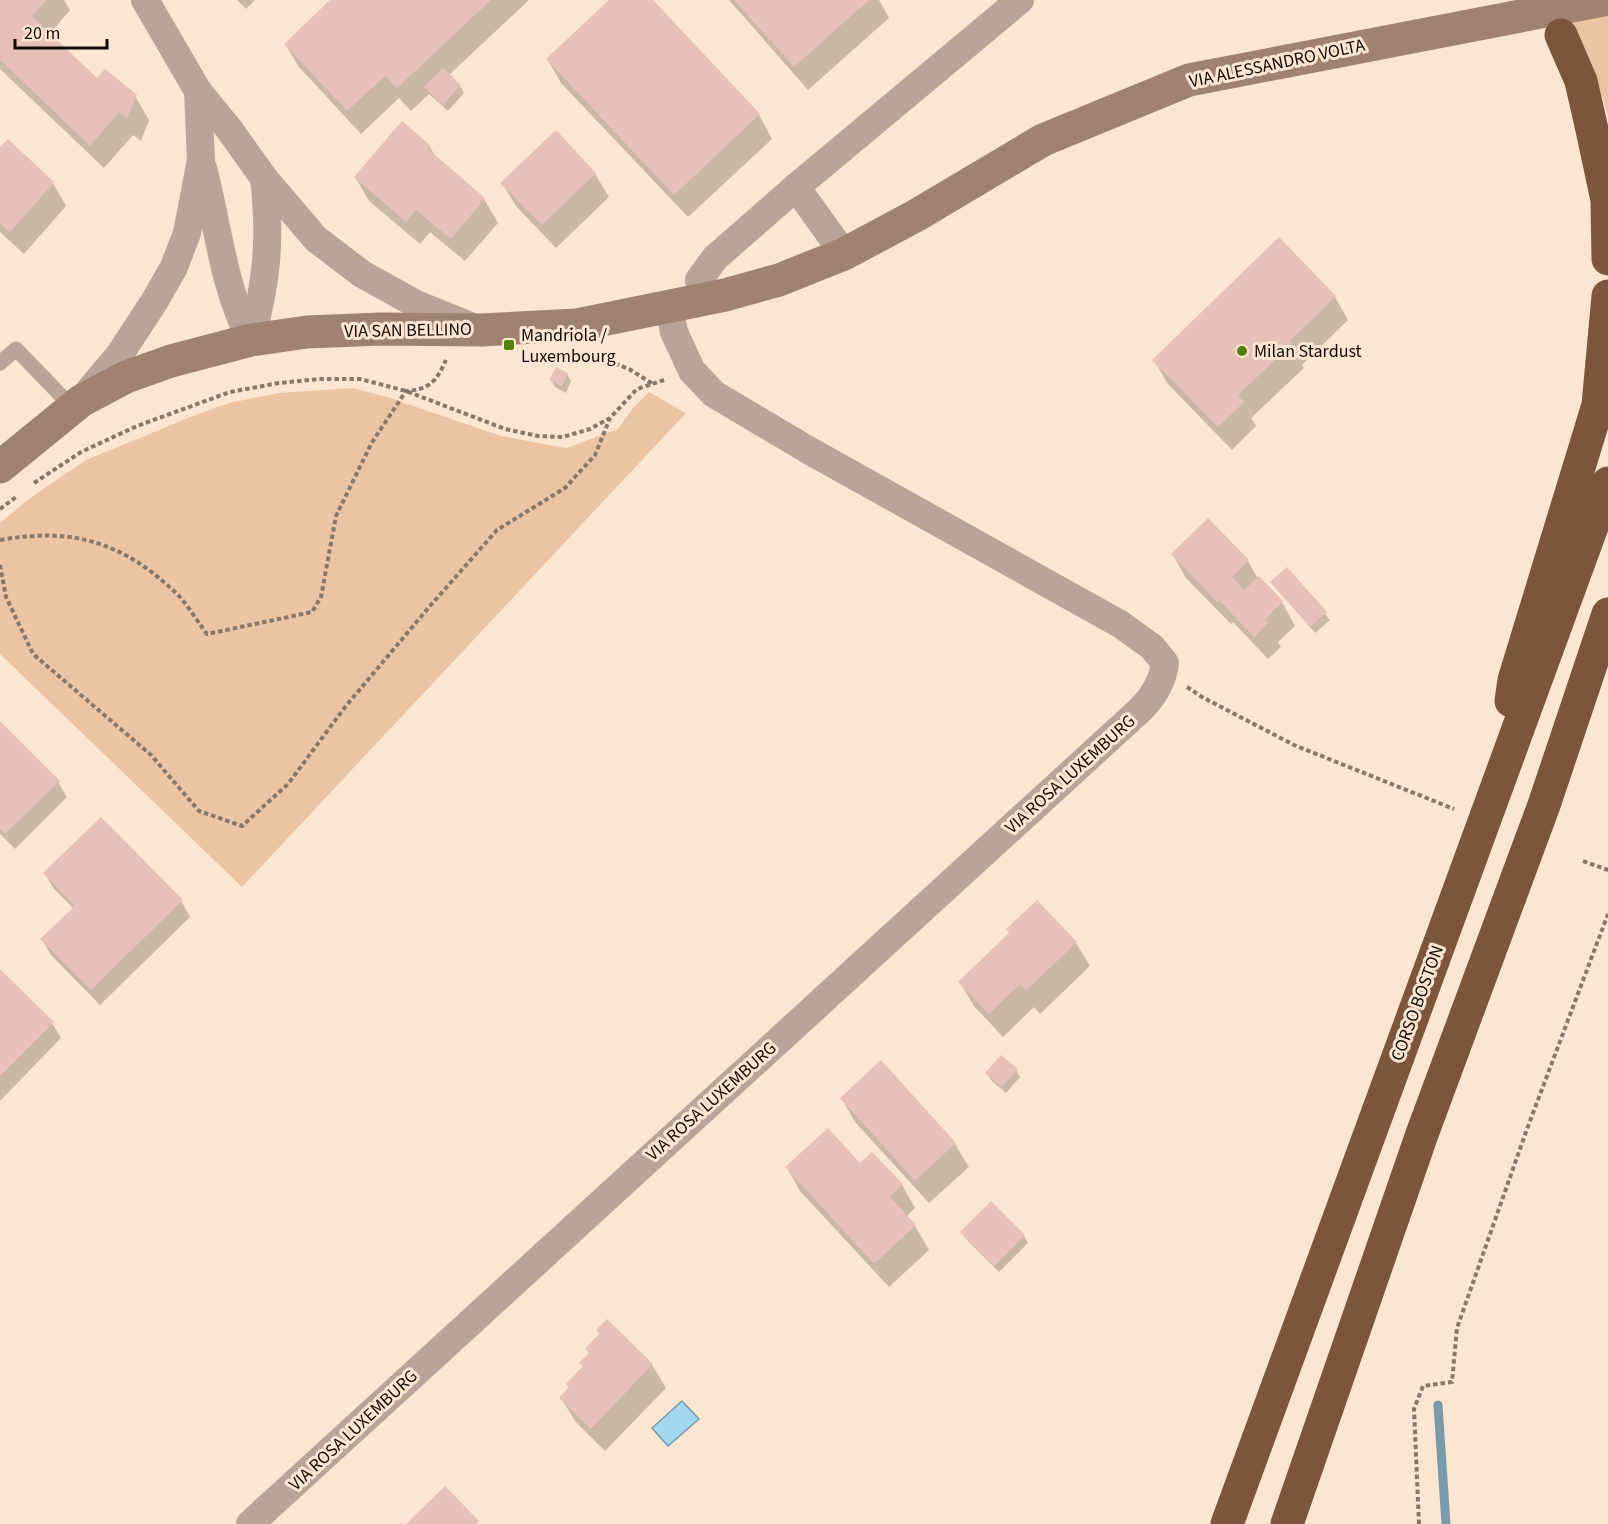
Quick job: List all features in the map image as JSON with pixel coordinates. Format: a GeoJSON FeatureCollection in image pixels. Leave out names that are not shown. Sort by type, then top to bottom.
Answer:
{"type":"FeatureCollection","features":[{"type":"Feature","properties":{"kind":"highway"},"geometry":{"type":"LineString","coordinates":[[1561,35],[1581,81],[1593,134],[1606,201],[1608,259]]}},
{"type":"Feature","properties":{"kind":"highway"},"geometry":{"type":"LineString","coordinates":[[1501,778],[1514,680],[1598,405],[1608,296]]}},
{"type":"Feature","properties":{"kind":"highway","name":"CORSO BOSTON"},"geometry":{"type":"LineString","coordinates":[[1227,1524],[1608,483]]}},
{"type":"Feature","properties":{"kind":"highway"},"geometry":{"type":"LineString","coordinates":[[1287,1524],[1422,1134],[1544,805],[1608,614]]}},
{"type":"Feature","properties":{"kind":"highway"},"geometry":{"type":"LineString","coordinates":[[1296,1524],[1322,1425]]}},
{"type":"Feature","properties":{"kind":"street","name":"VIA SAN BELLINO"},"geometry":{"type":"LineString","coordinates":[[145,0],[198,91],[264,178],[316,239],[362,274],[416,304],[481,330]]}},
{"type":"Feature","properties":{"kind":"street"},"geometry":{"type":"LineString","coordinates":[[700,300],[699,280],[715,258],[796,187],[1020,0]]}},
{"type":"Feature","properties":{"kind":"street","name":"VIA ALESSANDRO VOLTA"},"geometry":{"type":"LineString","coordinates":[[481,330],[577,325],[700,300],[779,280],[844,254],[1043,140],[1189,80],[1603,0]]}},
{"type":"Feature","properties":{"kind":"street","name":"VIA SAN BELLINO"},"geometry":{"type":"LineString","coordinates":[[198,91],[201,160],[214,209],[225,269],[238,316],[251,340]]}},
{"type":"Feature","properties":{"kind":"street","name":"VIA SAN BELLINO"},"geometry":{"type":"LineString","coordinates":[[0,467],[76,404],[120,354],[174,267],[187,233],[201,160]]}},
{"type":"Feature","properties":{"kind":"street","name":"VIA SAN BELLINO"},"geometry":{"type":"LineString","coordinates":[[251,340],[262,302],[267,260],[267,206],[264,178]]}},
{"type":"Feature","properties":{"kind":"street"},"geometry":{"type":"LineString","coordinates":[[796,187],[844,254]]}},
{"type":"Feature","properties":{"kind":"street"},"geometry":{"type":"LineString","coordinates":[[669,306],[674,332],[692,371],[714,394],[810,451],[1120,624],[1152,647],[1165,663],[1164,673]]}},
{"type":"Feature","properties":{"kind":"street","name":"VIA SAN BELLINO"},"geometry":{"type":"LineString","coordinates":[[76,404],[135,374],[171,361],[251,340],[307,332],[370,329],[481,330]]}},
{"type":"Feature","properties":{"kind":"street","name":"VIA ROSA LUXEMBURG"},"geometry":{"type":"LineString","coordinates":[[250,1524],[1140,710],[1150,700],[1164,673]]}},
{"type":"Feature","properties":{"kind":"lane"},"geometry":{"type":"LineString","coordinates":[[0,363],[16,349],[76,404]]}},
{"type":"Feature","properties":{"kind":"path"},"geometry":{"type":"LineString","coordinates":[[591,354],[629,369],[653,384]]}},
{"type":"Feature","properties":{"kind":"path"},"geometry":{"type":"LineString","coordinates":[[0,540],[24,536],[59,535],[99,542],[137,561],[178,595],[207,634],[312,612],[321,597],[336,516],[371,444],[406,392],[420,390],[431,385],[440,374],[448,356]]}},
{"type":"Feature","properties":{"kind":"path"},"geometry":{"type":"LineString","coordinates":[[32,485],[81,452],[137,426],[230,392],[279,383],[319,379],[360,379],[406,392],[505,429],[538,436],[563,437],[590,429],[610,418],[637,389],[665,380]]}},
{"type":"Feature","properties":{"kind":"path"},"geometry":{"type":"LineString","coordinates":[[0,565],[6,597],[33,654],[152,755],[199,811],[242,825],[288,784],[345,707],[497,530],[565,488],[595,454],[610,418]]}},
{"type":"Feature","properties":{"kind":"path"},"geometry":{"type":"LineString","coordinates":[[0,509],[22,491]]}},
{"type":"Feature","properties":{"kind":"path"},"geometry":{"type":"LineString","coordinates":[[1164,673],[1202,697],[1294,745],[1454,809]]}},
{"type":"Feature","properties":{"kind":"path"},"geometry":{"type":"LineString","coordinates":[[1582,861],[1608,870]]}},
{"type":"Feature","properties":{"kind":"path"},"geometry":{"type":"LineString","coordinates":[[1419,1524],[1414,1409],[1423,1386],[1452,1382],[1457,1328],[1527,1129],[1608,914]]}},
{"type":"Feature","properties":{"kind":"shaded area"},"geometry":{"type":"Polygon","coordinates":[[[1562,0],[1608,0],[1608,116],[1593,66],[1562,0]]]}},
{"type":"Feature","properties":{"kind":"shaded area"},"geometry":{"type":"Polygon","coordinates":[[[353,388],[390,398],[501,436],[566,448],[618,429],[633,408],[649,392],[686,413],[242,887],[0,654],[0,523],[30,498],[86,460],[193,416],[229,403],[279,393],[353,388]]]}},
{"type":"Feature","properties":{"kind":"water"},"geometry":{"type":"Polygon","coordinates":[[[682,1401],[699,1419],[668,1446],[652,1428],[682,1401]]]}},
{"type":"Feature","properties":{"kind":"building"},"geometry":{"type":"Polygon","coordinates":[[[0,0],[46,0],[32,16],[97,78],[105,69],[137,95],[127,118],[119,112],[90,146],[0,60],[0,0]]]}},
{"type":"Feature","properties":{"kind":"building"},"geometry":{"type":"Polygon","coordinates":[[[330,0],[491,0],[397,88],[385,76],[347,111],[284,44],[330,0]]]}},
{"type":"Feature","properties":{"kind":"building"},"geometry":{"type":"Polygon","coordinates":[[[609,0],[653,0],[760,114],[674,195],[546,59],[609,0]]]}},
{"type":"Feature","properties":{"kind":"building"},"geometry":{"type":"Polygon","coordinates":[[[734,0],[869,0],[794,67],[734,0]]]}},
{"type":"Feature","properties":{"kind":"building"},"geometry":{"type":"Polygon","coordinates":[[[443,68],[461,85],[443,105],[424,87],[443,68]]]}},
{"type":"Feature","properties":{"kind":"building"},"geometry":{"type":"Polygon","coordinates":[[[402,121],[431,146],[428,149],[485,198],[451,239],[416,210],[406,222],[354,177],[402,121]]]}},
{"type":"Feature","properties":{"kind":"building"},"geometry":{"type":"Polygon","coordinates":[[[556,130],[596,173],[542,225],[500,183],[556,130]]]}},
{"type":"Feature","properties":{"kind":"building"},"geometry":{"type":"Polygon","coordinates":[[[8,139],[54,182],[10,232],[0,223],[0,147],[8,139]]]}},
{"type":"Feature","properties":{"kind":"building"},"geometry":{"type":"Polygon","coordinates":[[[1279,237],[1336,296],[1290,341],[1292,344],[1238,395],[1244,402],[1218,427],[1152,360],[1279,237]]]}},
{"type":"Feature","properties":{"kind":"building"},"geometry":{"type":"Polygon","coordinates":[[[556,367],[568,373],[562,386],[549,380],[556,367]]]}},
{"type":"Feature","properties":{"kind":"building"},"geometry":{"type":"Polygon","coordinates":[[[1208,518],[1249,560],[1232,577],[1244,590],[1259,576],[1283,601],[1265,619],[1268,623],[1254,637],[1171,554],[1208,518]]]}},
{"type":"Feature","properties":{"kind":"building"},"geometry":{"type":"Polygon","coordinates":[[[1287,567],[1327,612],[1310,627],[1270,582],[1287,567]]]}},
{"type":"Feature","properties":{"kind":"building"},"geometry":{"type":"Polygon","coordinates":[[[0,721],[60,781],[5,834],[0,829],[0,721]]]}},
{"type":"Feature","properties":{"kind":"building"},"geometry":{"type":"Polygon","coordinates":[[[101,817],[183,900],[91,990],[40,939],[75,906],[43,873],[101,817]]]}},
{"type":"Feature","properties":{"kind":"building"},"geometry":{"type":"Polygon","coordinates":[[[1037,900],[1077,942],[1026,991],[1020,984],[989,1014],[958,982],[1009,933],[1006,929],[1037,900]]]}},
{"type":"Feature","properties":{"kind":"building"},"geometry":{"type":"Polygon","coordinates":[[[0,969],[54,1022],[0,1076],[0,969]]]}},
{"type":"Feature","properties":{"kind":"building"},"geometry":{"type":"Polygon","coordinates":[[[1001,1055],[1018,1069],[1002,1087],[985,1073],[1001,1055]]]}},
{"type":"Feature","properties":{"kind":"building"},"geometry":{"type":"Polygon","coordinates":[[[881,1060],[956,1143],[915,1181],[840,1098],[881,1060]]]}},
{"type":"Feature","properties":{"kind":"building"},"geometry":{"type":"Polygon","coordinates":[[[828,1128],[860,1163],[872,1152],[903,1184],[890,1197],[916,1225],[874,1264],[785,1167],[828,1128]]]}},
{"type":"Feature","properties":{"kind":"building"},"geometry":{"type":"Polygon","coordinates":[[[991,1201],[1025,1235],[994,1266],[960,1232],[991,1201]]]}},
{"type":"Feature","properties":{"kind":"building"},"geometry":{"type":"Polygon","coordinates":[[[607,1319],[653,1364],[591,1429],[559,1398],[569,1387],[566,1384],[583,1366],[579,1363],[589,1353],[585,1349],[599,1334],[596,1330],[607,1319]]]}},
{"type":"Feature","properties":{"kind":"building"},"geometry":{"type":"Polygon","coordinates":[[[445,1486],[479,1521],[476,1524],[406,1524],[445,1486]]]}},
{"type":"Feature","properties":{"kind":"waterway"},"geometry":{"type":"LineString","coordinates":[[1438,1405],[1446,1524]]}},
{"type":"Feature","properties":{"kind":"place","name":"Mandriola / Luxembourg"},"geometry":{"type":"Point","coordinates":[509,345]}},
{"type":"Feature","properties":{"kind":"place","name":"Milan Stardust"},"geometry":{"type":"Point","coordinates":[1242,351]}}]}
